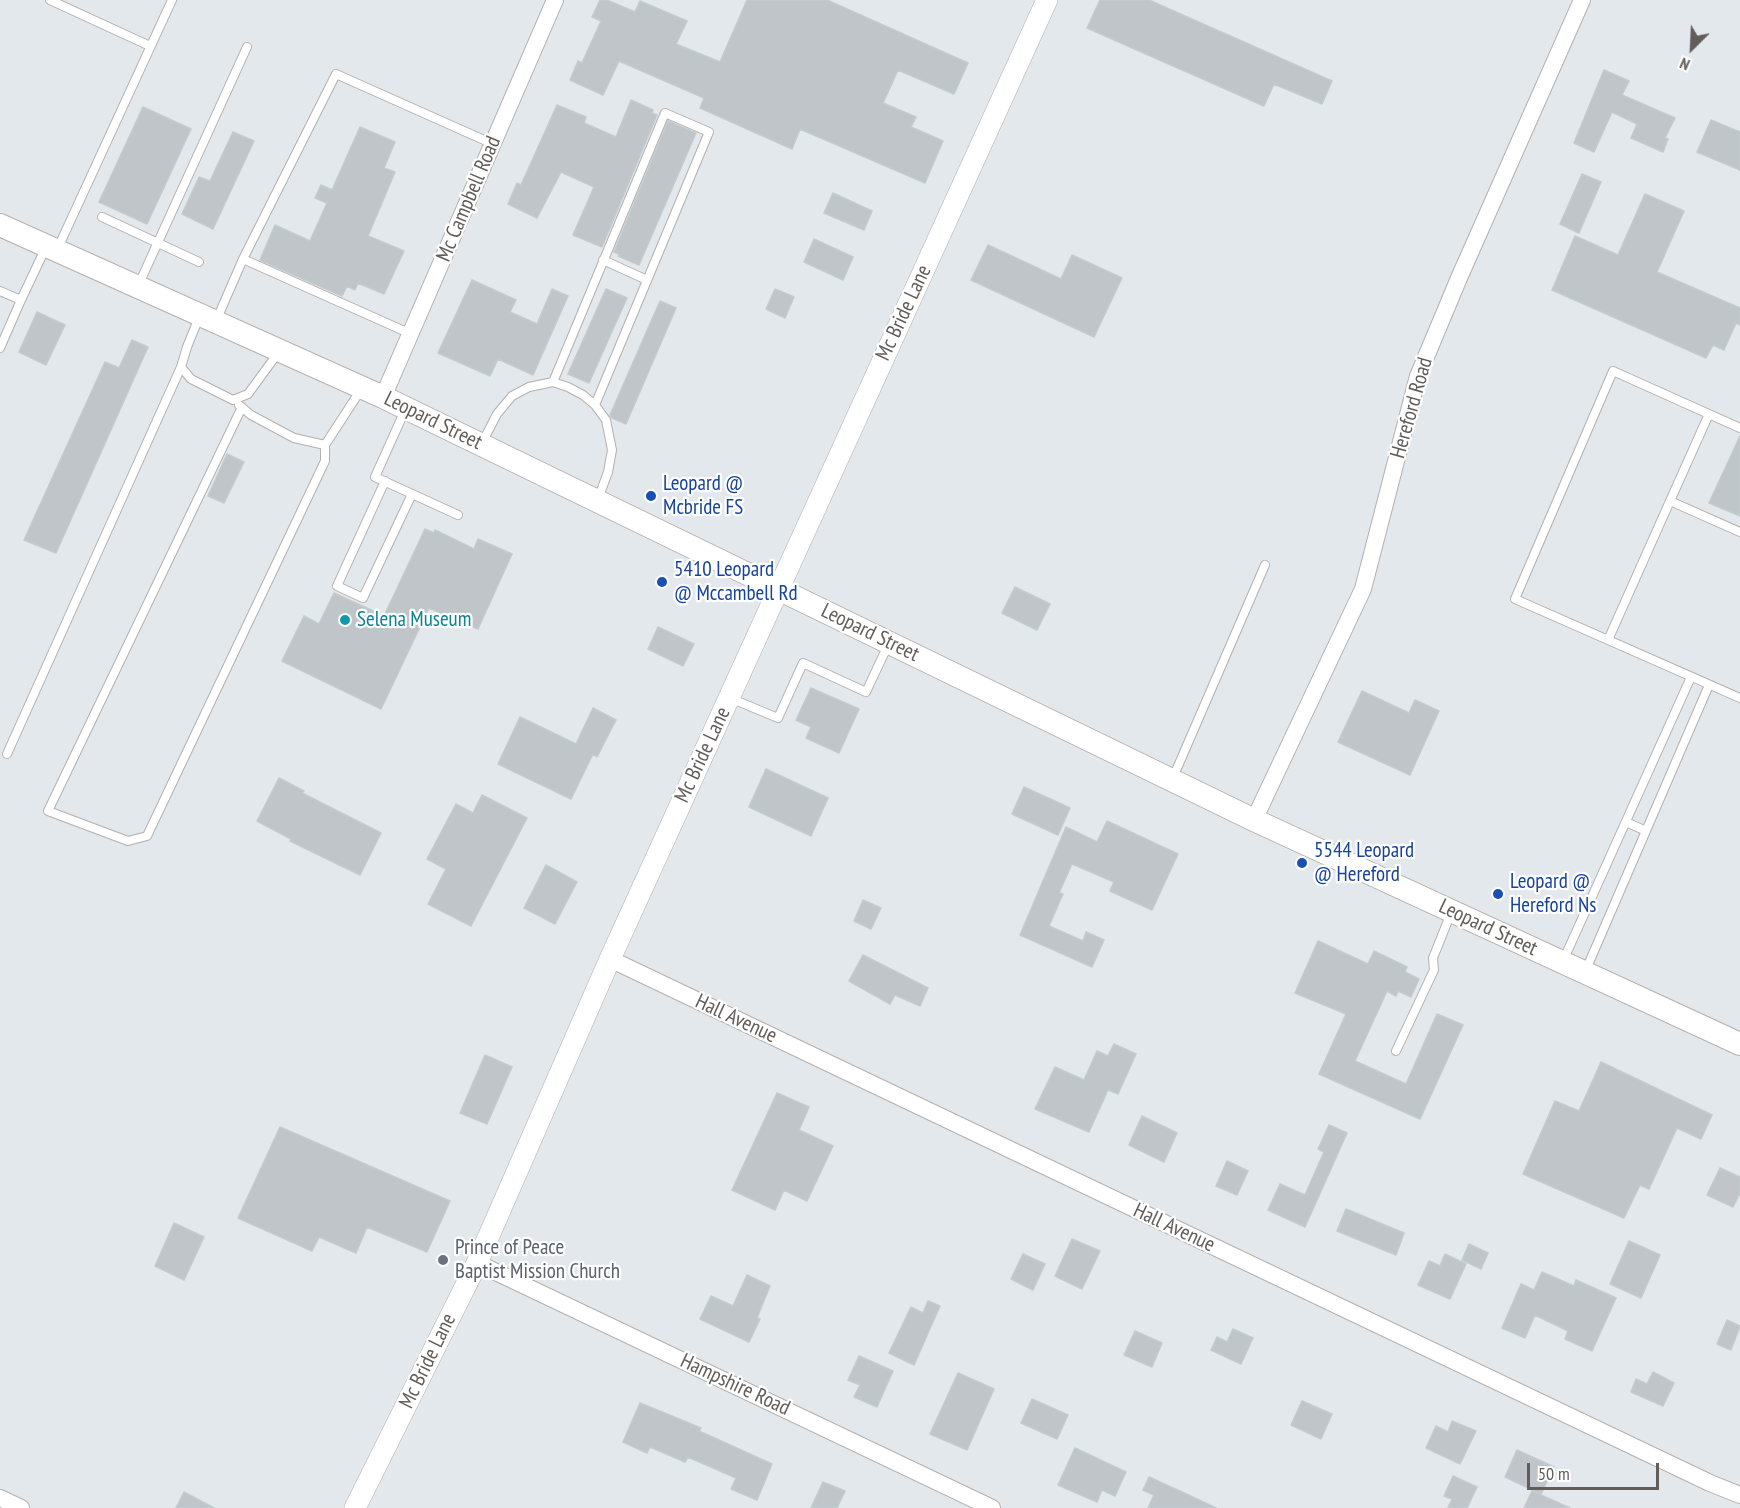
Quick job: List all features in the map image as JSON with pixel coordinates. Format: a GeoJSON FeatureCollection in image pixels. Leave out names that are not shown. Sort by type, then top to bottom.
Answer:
{"type":"FeatureCollection","features":[{"type":"Feature","properties":{"kind":"main road","name":"Leopard Street"},"geometry":{"type":"LineString","coordinates":[[0,225],[362,387],[1254,820],[1740,1044]]}},
{"type":"Feature","properties":{"kind":"street","name":"Mc Campbell Road"},"geometry":{"type":"LineString","coordinates":[[383,397],[555,0]]}},
{"type":"Feature","properties":{"kind":"street","name":"Mc Bride Lane"},"geometry":{"type":"LineString","coordinates":[[355,1508],[477,1263],[610,959],[1047,0]]}},
{"type":"Feature","properties":{"kind":"street","name":"Hereford Road"},"geometry":{"type":"LineString","coordinates":[[1254,820],[1363,589],[1418,376],[1582,0]]}},
{"type":"Feature","properties":{"kind":"street","name":"Hall Avenue"},"geometry":{"type":"LineString","coordinates":[[610,959],[1699,1478],[1740,1495]]}},
{"type":"Feature","properties":{"kind":"street","name":"Hampshire Road"},"geometry":{"type":"LineString","coordinates":[[477,1263],[992,1508]]}},
{"type":"Feature","properties":{"kind":"street"},"geometry":{"type":"LineString","coordinates":[[0,1498],[21,1508]]}},
{"type":"Feature","properties":{"kind":"lane"},"geometry":{"type":"LineString","coordinates":[[50,0],[150,46]]}},
{"type":"Feature","properties":{"kind":"lane"},"geometry":{"type":"LineString","coordinates":[[0,348],[21,300],[51,248],[172,0]]}},
{"type":"Feature","properties":{"kind":"lane"},"geometry":{"type":"LineString","coordinates":[[138,286],[247,47]]}},
{"type":"Feature","properties":{"kind":"lane"},"geometry":{"type":"LineString","coordinates":[[8,754],[181,367],[186,347],[208,318],[243,259],[336,74],[493,144]]}},
{"type":"Feature","properties":{"kind":"lane"},"geometry":{"type":"LineString","coordinates":[[553,382],[664,113],[709,132],[595,405]]}},
{"type":"Feature","properties":{"kind":"lane"},"geometry":{"type":"LineString","coordinates":[[102,217],[199,262]]}},
{"type":"Feature","properties":{"kind":"lane"},"geometry":{"type":"LineString","coordinates":[[243,259],[411,334]]}},
{"type":"Feature","properties":{"kind":"lane"},"geometry":{"type":"LineString","coordinates":[[603,260],[647,280]]}},
{"type":"Feature","properties":{"kind":"lane"},"geometry":{"type":"LineString","coordinates":[[0,291],[21,300]]}},
{"type":"Feature","properties":{"kind":"lane"},"geometry":{"type":"LineString","coordinates":[[233,400],[248,394],[280,351]]}},
{"type":"Feature","properties":{"kind":"lane"},"geometry":{"type":"LineString","coordinates":[[181,367],[191,379],[233,400],[250,415],[294,438],[325,445]]}},
{"type":"Feature","properties":{"kind":"lane"},"geometry":{"type":"LineString","coordinates":[[1740,428],[1613,371],[1515,598],[1740,698]]}},
{"type":"Feature","properties":{"kind":"lane"},"geometry":{"type":"LineString","coordinates":[[481,444],[497,414],[512,396],[529,387],[553,382],[584,395],[606,420],[612,450],[608,472],[596,502]]}},
{"type":"Feature","properties":{"kind":"lane"},"geometry":{"type":"LineString","coordinates":[[242,407],[48,811],[128,841],[147,836],[325,461],[325,445],[362,387]]}},
{"type":"Feature","properties":{"kind":"lane"},"geometry":{"type":"LineString","coordinates":[[406,408],[375,477],[458,515]]}},
{"type":"Feature","properties":{"kind":"lane"},"geometry":{"type":"LineString","coordinates":[[1608,640],[1709,414]]}},
{"type":"Feature","properties":{"kind":"lane"},"geometry":{"type":"LineString","coordinates":[[385,481],[337,586],[363,598],[412,494]]}},
{"type":"Feature","properties":{"kind":"lane"},"geometry":{"type":"LineString","coordinates":[[1670,501],[1740,532]]}},
{"type":"Feature","properties":{"kind":"lane"},"geometry":{"type":"LineString","coordinates":[[1172,780],[1265,566]]}},
{"type":"Feature","properties":{"kind":"lane"},"geometry":{"type":"LineString","coordinates":[[729,697],[778,718],[803,663],[866,692],[890,642]]}},
{"type":"Feature","properties":{"kind":"lane"},"geometry":{"type":"LineString","coordinates":[[1563,962],[1690,677]]}},
{"type":"Feature","properties":{"kind":"lane"},"geometry":{"type":"LineString","coordinates":[[1585,972],[1709,685]]}},
{"type":"Feature","properties":{"kind":"lane"},"geometry":{"type":"LineString","coordinates":[[1626,822],[1646,831]]}},
{"type":"Feature","properties":{"kind":"lane"},"geometry":{"type":"LineString","coordinates":[[1396,1051],[1434,970],[1433,958],[1452,911]]}},
{"type":"Feature","properties":{"kind":"building"},"geometry":{"type":"Polygon","coordinates":[[[600,0],[607,0],[635,12],[640,1],[687,21],[676,44],[720,62],[747,0],[827,0],[968,63],[954,94],[898,70],[883,103],[916,117],[911,127],[943,141],[925,183],[800,129],[792,149],[700,108],[704,98],[619,61],[603,95],[570,80],[578,61],[582,63],[601,21],[592,17],[600,0]]]}},
{"type":"Feature","properties":{"kind":"building"},"geometry":{"type":"Polygon","coordinates":[[[1100,0],[1149,0],[1332,81],[1322,104],[1274,84],[1264,106],[1087,28],[1100,0]]]}},
{"type":"Feature","properties":{"kind":"building"},"geometry":{"type":"Polygon","coordinates":[[[1604,70],[1629,81],[1622,95],[1675,118],[1665,138],[1668,139],[1663,152],[1631,138],[1637,124],[1612,112],[1594,152],[1574,143],[1604,70]]]}},
{"type":"Feature","properties":{"kind":"building"},"geometry":{"type":"Polygon","coordinates":[[[631,100],[653,110],[652,113],[657,115],[602,247],[573,235],[594,187],[561,172],[537,218],[508,204],[517,183],[521,185],[557,105],[586,117],[584,123],[616,137],[631,100]]]}},
{"type":"Feature","properties":{"kind":"building"},"geometry":{"type":"Polygon","coordinates":[[[143,107],[191,129],[147,224],[99,202],[143,107]]]}},
{"type":"Feature","properties":{"kind":"building"},"geometry":{"type":"Polygon","coordinates":[[[1711,120],[1740,132],[1740,170],[1697,152],[1711,120]]]}},
{"type":"Feature","properties":{"kind":"building"},"geometry":{"type":"Polygon","coordinates":[[[668,121],[696,133],[639,265],[614,252],[668,121]]]}},
{"type":"Feature","properties":{"kind":"building"},"geometry":{"type":"Polygon","coordinates":[[[360,127],[395,142],[384,168],[395,172],[368,236],[404,251],[384,294],[358,283],[355,290],[347,286],[342,296],[260,260],[275,225],[310,241],[327,203],[315,198],[321,185],[332,190],[360,127]]]}},
{"type":"Feature","properties":{"kind":"building"},"geometry":{"type":"Polygon","coordinates":[[[233,132],[254,141],[213,229],[182,214],[199,177],[210,181],[233,132]]]}},
{"type":"Feature","properties":{"kind":"building"},"geometry":{"type":"Polygon","coordinates":[[[1582,174],[1601,182],[1579,233],[1560,224],[1582,174]]]}},
{"type":"Feature","properties":{"kind":"building"},"geometry":{"type":"Polygon","coordinates":[[[833,193],[872,211],[864,230],[824,213],[833,193]]]}},
{"type":"Feature","properties":{"kind":"building"},"geometry":{"type":"Polygon","coordinates":[[[1645,194],[1684,211],[1657,272],[1740,308],[1740,325],[1736,323],[1724,350],[1713,345],[1706,358],[1552,290],[1575,236],[1618,255],[1645,194]]]}},
{"type":"Feature","properties":{"kind":"building"},"geometry":{"type":"Polygon","coordinates":[[[814,239],[853,257],[843,280],[804,262],[814,239]]]}},
{"type":"Feature","properties":{"kind":"building"},"geometry":{"type":"Polygon","coordinates":[[[988,245],[1061,279],[1072,255],[1122,278],[1094,337],[971,280],[988,245]]]}},
{"type":"Feature","properties":{"kind":"building"},"geometry":{"type":"Polygon","coordinates":[[[472,280],[516,300],[510,312],[537,324],[552,289],[568,296],[533,375],[498,359],[490,376],[438,353],[472,280]]]}},
{"type":"Feature","properties":{"kind":"building"},"geometry":{"type":"Polygon","coordinates":[[[606,289],[627,298],[589,383],[568,374],[606,289]]]}},
{"type":"Feature","properties":{"kind":"building"},"geometry":{"type":"Polygon","coordinates":[[[775,289],[794,297],[785,318],[766,309],[775,289]]]}},
{"type":"Feature","properties":{"kind":"building"},"geometry":{"type":"Polygon","coordinates":[[[660,301],[676,308],[626,424],[610,415],[660,301]]]}},
{"type":"Feature","properties":{"kind":"building"},"geometry":{"type":"Polygon","coordinates":[[[37,312],[65,325],[46,365],[19,352],[37,312]]]}},
{"type":"Feature","properties":{"kind":"building"},"geometry":{"type":"Polygon","coordinates":[[[132,340],[148,347],[56,553],[24,540],[105,362],[119,368],[132,340]]]}},
{"type":"Feature","properties":{"kind":"building"},"geometry":{"type":"Polygon","coordinates":[[[1740,436],[1740,516],[1709,503],[1740,436]]]}},
{"type":"Feature","properties":{"kind":"building"},"geometry":{"type":"Polygon","coordinates":[[[227,454],[244,462],[224,503],[208,496],[227,454]]]}},
{"type":"Feature","properties":{"kind":"building","name":"Selena Museum"},"geometry":{"type":"Polygon","coordinates":[[[425,529],[434,533],[435,530],[474,549],[478,539],[512,554],[478,629],[429,608],[381,709],[282,661],[304,616],[319,624],[334,593],[384,616],[425,529]]]}},
{"type":"Feature","properties":{"kind":"building"},"geometry":{"type":"Polygon","coordinates":[[[1015,587],[1050,604],[1037,630],[1002,613],[1015,587]]]}},
{"type":"Feature","properties":{"kind":"building"},"geometry":{"type":"Polygon","coordinates":[[[658,627],[694,644],[683,666],[648,649],[658,627]]]}},
{"type":"Feature","properties":{"kind":"building"},"geometry":{"type":"Polygon","coordinates":[[[811,688],[859,709],[839,753],[806,738],[811,727],[796,720],[811,688]]]}},
{"type":"Feature","properties":{"kind":"building"},"geometry":{"type":"Polygon","coordinates":[[[1362,691],[1409,713],[1415,700],[1439,711],[1410,775],[1338,742],[1362,691]]]}},
{"type":"Feature","properties":{"kind":"building"},"geometry":{"type":"Polygon","coordinates":[[[593,708],[616,720],[597,757],[593,754],[571,799],[498,764],[520,717],[576,744],[593,708]]]}},
{"type":"Feature","properties":{"kind":"building"},"geometry":{"type":"Polygon","coordinates":[[[766,769],[828,798],[811,836],[749,807],[766,769]]]}},
{"type":"Feature","properties":{"kind":"building"},"geometry":{"type":"Polygon","coordinates":[[[279,778],[304,791],[302,793],[381,833],[360,875],[290,841],[291,839],[257,821],[279,778]]]}},
{"type":"Feature","properties":{"kind":"building"},"geometry":{"type":"Polygon","coordinates":[[[1024,787],[1070,808],[1058,835],[1012,814],[1024,787]]]}},
{"type":"Feature","properties":{"kind":"building"},"geometry":{"type":"Polygon","coordinates":[[[482,795],[527,818],[471,926],[428,904],[446,869],[427,859],[456,804],[473,813],[482,795]]]}},
{"type":"Feature","properties":{"kind":"building"},"geometry":{"type":"Polygon","coordinates":[[[1107,821],[1178,854],[1152,910],[1110,891],[1114,882],[1072,864],[1059,893],[1063,894],[1049,926],[1083,941],[1086,932],[1104,940],[1092,967],[1020,935],[1066,827],[1097,842],[1107,821]]]}},
{"type":"Feature","properties":{"kind":"building"},"geometry":{"type":"Polygon","coordinates":[[[546,865],[577,882],[555,924],[524,908],[546,865]]]}},
{"type":"Feature","properties":{"kind":"building"},"geometry":{"type":"Polygon","coordinates":[[[863,900],[881,908],[871,929],[854,921],[863,900]]]}},
{"type":"Feature","properties":{"kind":"building"},"geometry":{"type":"Polygon","coordinates":[[[1318,941],[1368,964],[1374,951],[1407,967],[1405,972],[1419,979],[1411,997],[1398,991],[1396,996],[1387,991],[1355,1061],[1406,1084],[1437,1014],[1463,1025],[1420,1119],[1319,1074],[1346,1014],[1295,993],[1318,941]]]}},
{"type":"Feature","properties":{"kind":"building"},"geometry":{"type":"Polygon","coordinates":[[[863,955],[928,988],[920,1006],[895,995],[890,1004],[849,981],[863,955]]]}},
{"type":"Feature","properties":{"kind":"building"},"geometry":{"type":"Polygon","coordinates":[[[1114,1044],[1136,1054],[1118,1094],[1108,1090],[1089,1132],[1035,1109],[1055,1067],[1084,1080],[1097,1051],[1108,1056],[1114,1044]]]}},
{"type":"Feature","properties":{"kind":"building"},"geometry":{"type":"Polygon","coordinates":[[[485,1055],[512,1067],[487,1124],[460,1113],[485,1055]]]}},
{"type":"Feature","properties":{"kind":"building"},"geometry":{"type":"Polygon","coordinates":[[[1601,1062],[1712,1115],[1701,1139],[1677,1128],[1649,1189],[1640,1185],[1624,1218],[1523,1174],[1555,1101],[1579,1111],[1601,1062]]]}},
{"type":"Feature","properties":{"kind":"building"},"geometry":{"type":"Polygon","coordinates":[[[777,1093],[809,1107],[799,1130],[833,1146],[807,1201],[784,1190],[775,1210],[732,1190],[777,1093]]]}},
{"type":"Feature","properties":{"kind":"building"},"geometry":{"type":"Polygon","coordinates":[[[1142,1116],[1177,1133],[1164,1162],[1129,1145],[1142,1116]]]}},
{"type":"Feature","properties":{"kind":"building"},"geometry":{"type":"Polygon","coordinates":[[[1329,1125],[1347,1133],[1305,1227],[1268,1210],[1280,1184],[1305,1195],[1324,1152],[1318,1149],[1329,1125]]]}},
{"type":"Feature","properties":{"kind":"building"},"geometry":{"type":"Polygon","coordinates":[[[280,1127],[450,1201],[427,1252],[367,1227],[356,1253],[319,1237],[312,1251],[238,1218],[280,1127]]]}},
{"type":"Feature","properties":{"kind":"building"},"geometry":{"type":"Polygon","coordinates":[[[1227,1161],[1248,1171],[1237,1195],[1216,1186],[1227,1161]]]}},
{"type":"Feature","properties":{"kind":"building"},"geometry":{"type":"Polygon","coordinates":[[[1720,1168],[1740,1177],[1740,1193],[1733,1207],[1707,1195],[1720,1168]]]}},
{"type":"Feature","properties":{"kind":"building"},"geometry":{"type":"Polygon","coordinates":[[[1346,1209],[1404,1233],[1396,1255],[1337,1231],[1346,1209]]]}},
{"type":"Feature","properties":{"kind":"building"},"geometry":{"type":"Polygon","coordinates":[[[174,1223],[204,1237],[184,1280],[155,1266],[174,1223]]]}},
{"type":"Feature","properties":{"kind":"building"},"geometry":{"type":"Polygon","coordinates":[[[1072,1239],[1100,1251],[1082,1289],[1055,1276],[1072,1239]]]}},
{"type":"Feature","properties":{"kind":"building"},"geometry":{"type":"Polygon","coordinates":[[[1629,1241],[1660,1255],[1641,1298],[1610,1284],[1629,1241]]]}},
{"type":"Feature","properties":{"kind":"building"},"geometry":{"type":"Polygon","coordinates":[[[1469,1244],[1488,1253],[1481,1269],[1462,1260],[1469,1244]]]}},
{"type":"Feature","properties":{"kind":"building"},"geometry":{"type":"Polygon","coordinates":[[[1023,1254],[1045,1264],[1033,1290],[1011,1279],[1023,1254]]]}},
{"type":"Feature","properties":{"kind":"building"},"geometry":{"type":"Polygon","coordinates":[[[1445,1254],[1466,1264],[1450,1299],[1418,1285],[1429,1261],[1440,1266],[1445,1254]]]}},
{"type":"Feature","properties":{"kind":"building"},"geometry":{"type":"Polygon","coordinates":[[[1542,1272],[1574,1286],[1576,1280],[1616,1298],[1592,1351],[1565,1339],[1568,1331],[1535,1315],[1525,1338],[1502,1328],[1521,1284],[1534,1290],[1542,1272]]]}},
{"type":"Feature","properties":{"kind":"building"},"geometry":{"type":"Polygon","coordinates":[[[747,1275],[770,1286],[757,1318],[760,1319],[749,1342],[700,1319],[711,1296],[733,1306],[747,1275]]]}},
{"type":"Feature","properties":{"kind":"building"},"geometry":{"type":"Polygon","coordinates":[[[928,1301],[940,1306],[914,1365],[889,1353],[911,1307],[923,1313],[928,1301]]]}},
{"type":"Feature","properties":{"kind":"building"},"geometry":{"type":"Polygon","coordinates":[[[1727,1320],[1740,1326],[1731,1350],[1717,1344],[1727,1320]]]}},
{"type":"Feature","properties":{"kind":"building"},"geometry":{"type":"Polygon","coordinates":[[[1233,1329],[1253,1338],[1241,1364],[1211,1350],[1217,1337],[1227,1342],[1233,1329]]]}},
{"type":"Feature","properties":{"kind":"building"},"geometry":{"type":"Polygon","coordinates":[[[1135,1331],[1162,1343],[1152,1367],[1124,1355],[1135,1331]]]}},
{"type":"Feature","properties":{"kind":"building"},"geometry":{"type":"Polygon","coordinates":[[[859,1356],[893,1371],[877,1407],[854,1397],[860,1385],[848,1380],[859,1356]]]}},
{"type":"Feature","properties":{"kind":"building"},"geometry":{"type":"Polygon","coordinates":[[[1653,1372],[1674,1383],[1663,1406],[1631,1392],[1636,1379],[1647,1384],[1653,1372]]]}},
{"type":"Feature","properties":{"kind":"building"},"geometry":{"type":"Polygon","coordinates":[[[958,1373],[994,1389],[967,1450],[930,1434],[958,1373]]]}},
{"type":"Feature","properties":{"kind":"building"},"geometry":{"type":"Polygon","coordinates":[[[1032,1399],[1068,1415],[1057,1439],[1021,1423],[1032,1399]]]}},
{"type":"Feature","properties":{"kind":"building"},"geometry":{"type":"Polygon","coordinates":[[[1302,1401],[1332,1414],[1321,1439],[1291,1425],[1302,1401]]]}},
{"type":"Feature","properties":{"kind":"building"},"geometry":{"type":"Polygon","coordinates":[[[640,1403],[701,1428],[699,1431],[772,1464],[757,1500],[731,1489],[736,1478],[688,1457],[685,1462],[650,1447],[647,1453],[623,1442],[640,1403]]]}},
{"type":"Feature","properties":{"kind":"building"},"geometry":{"type":"Polygon","coordinates":[[[1452,1421],[1476,1431],[1460,1464],[1426,1448],[1436,1426],[1448,1432],[1452,1421]]]}},
{"type":"Feature","properties":{"kind":"building"},"geometry":{"type":"Polygon","coordinates":[[[1075,1448],[1126,1472],[1115,1496],[1102,1490],[1097,1502],[1058,1485],[1075,1448]]]}},
{"type":"Feature","properties":{"kind":"building"},"geometry":{"type":"Polygon","coordinates":[[[1517,1450],[1554,1467],[1541,1494],[1505,1477],[1517,1450]]]}},
{"type":"Feature","properties":{"kind":"building"},"geometry":{"type":"Polygon","coordinates":[[[1453,1476],[1477,1487],[1467,1508],[1448,1508],[1452,1499],[1444,1496],[1453,1476]]]}},
{"type":"Feature","properties":{"kind":"building"},"geometry":{"type":"Polygon","coordinates":[[[1149,1477],[1216,1508],[1148,1508],[1154,1495],[1143,1490],[1149,1477]]]}},
{"type":"Feature","properties":{"kind":"building"},"geometry":{"type":"Polygon","coordinates":[[[823,1482],[845,1491],[837,1508],[811,1508],[823,1482]]]}},
{"type":"Feature","properties":{"kind":"building"},"geometry":{"type":"Polygon","coordinates":[[[1532,1491],[1570,1508],[1524,1508],[1532,1491]]]}},
{"type":"Feature","properties":{"kind":"building"},"geometry":{"type":"Polygon","coordinates":[[[184,1492],[214,1508],[176,1508],[184,1492]]]}},
{"type":"Feature","properties":{"kind":"place","name":"Leopard @ Mcbride FS"},"geometry":{"type":"Point","coordinates":[651,496]}},
{"type":"Feature","properties":{"kind":"place","name":"5410 Leopard @ Mccambell Rd"},"geometry":{"type":"Point","coordinates":[662,582]}},
{"type":"Feature","properties":{"kind":"place","name":"Selena Museum"},"geometry":{"type":"Point","coordinates":[345,620]}},
{"type":"Feature","properties":{"kind":"place","name":"5544 Leopard @ Hereford"},"geometry":{"type":"Point","coordinates":[1302,863]}},
{"type":"Feature","properties":{"kind":"place","name":"Leopard @ Hereford Ns"},"geometry":{"type":"Point","coordinates":[1498,894]}},
{"type":"Feature","properties":{"kind":"place","name":"Prince of Peace Baptist Mission Church"},"geometry":{"type":"Point","coordinates":[443,1260]}}]}
